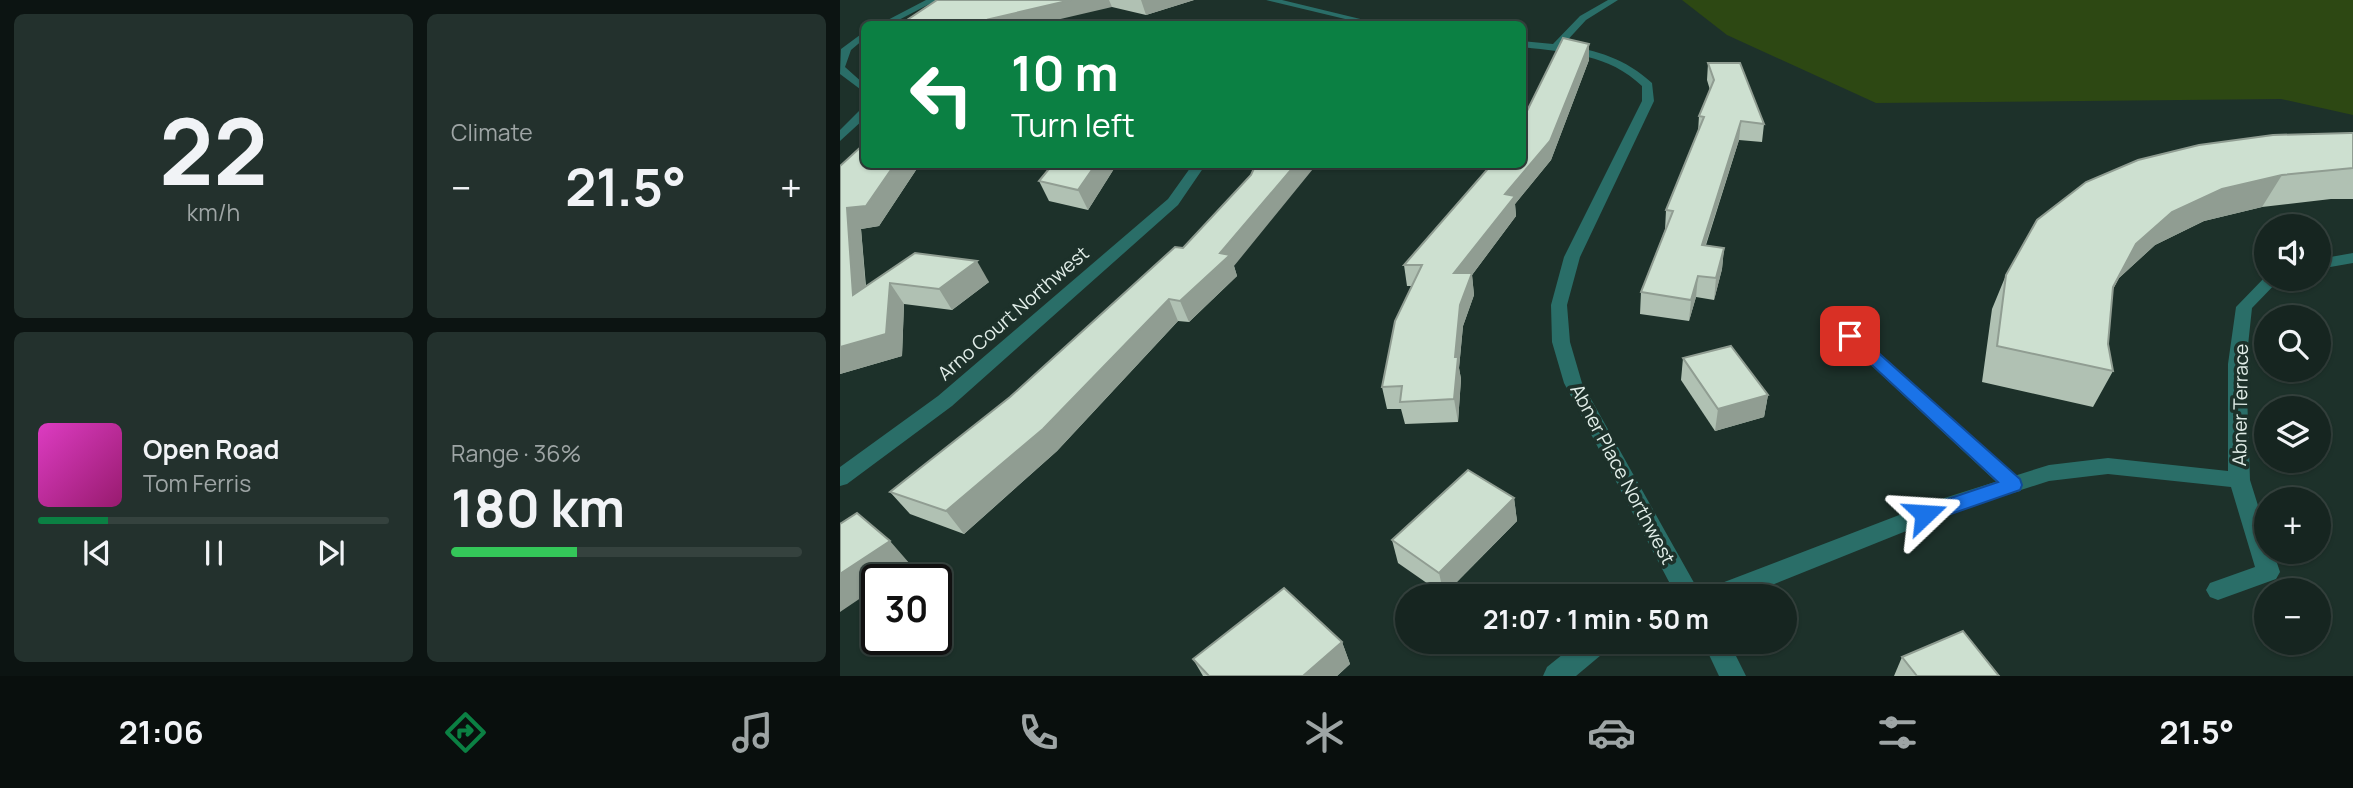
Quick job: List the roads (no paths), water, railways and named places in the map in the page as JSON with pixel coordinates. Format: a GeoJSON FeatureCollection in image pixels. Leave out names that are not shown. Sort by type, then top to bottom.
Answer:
{"type":"FeatureCollection","features":[{"type":"Feature","properties":{"kind":"street"},"geometry":{"type":"LineString","coordinates":[[891,21],[933,0]]}},
{"type":"Feature","properties":{"kind":"street"},"geometry":{"type":"LineString","coordinates":[[1270,0],[1356,21]]}},
{"type":"Feature","properties":{"kind":"street"},"geometry":{"type":"LineString","coordinates":[[1555,48],[1583,18],[1614,0]]}},
{"type":"Feature","properties":{"kind":"street"},"geometry":{"type":"LineString","coordinates":[[861,37],[846,49],[840,67],[861,86]]}},
{"type":"Feature","properties":{"kind":"street","name":"Abner Place Northwest"},"geometry":{"type":"LineString","coordinates":[[1526,44],[1616,60],[1636,71],[1648,85],[1648,101],[1572,257],[1559,305],[1561,342],[1573,383],[1683,584]]}},
{"type":"Feature","properties":{"kind":"street"},"geometry":{"type":"LineString","coordinates":[[840,137],[861,116]]}},
{"type":"Feature","properties":{"kind":"street","name":"Arno Court Northwest"},"geometry":{"type":"LineString","coordinates":[[840,478],[945,401],[1173,202],[1197,168]]}},
{"type":"Feature","properties":{"kind":"street"},"geometry":{"type":"LineString","coordinates":[[2331,262],[2353,258]]}},
{"type":"Feature","properties":{"kind":"street","name":"Abner Terrace"},"geometry":{"type":"LineString","coordinates":[[2218,590],[2268,572],[2239,480],[2237,364],[2244,307],[2260,291]]}},
{"type":"Feature","properties":{"kind":"street"},"geometry":{"type":"LineString","coordinates":[[1850,336],[2013,485]]}},
{"type":"Feature","properties":{"kind":"street"},"geometry":{"type":"LineString","coordinates":[[1747,584],[1949,505],[2049,473],[2108,466],[2239,480]]}},
{"type":"Feature","properties":{"kind":"street"},"geometry":{"type":"LineString","coordinates":[[1556,676],[1583,654]]}},
{"type":"Feature","properties":{"kind":"street"},"geometry":{"type":"LineString","coordinates":[[1721,654],[1733,676]]}}]}
